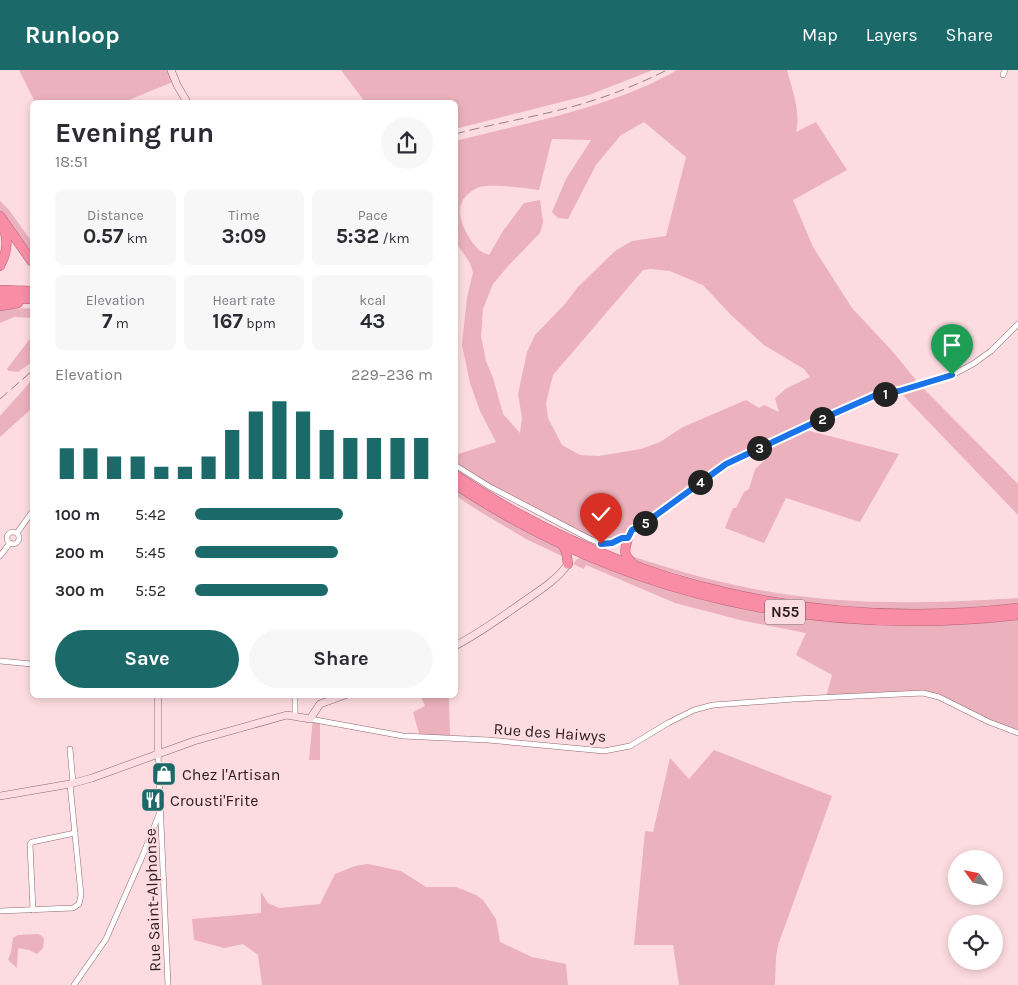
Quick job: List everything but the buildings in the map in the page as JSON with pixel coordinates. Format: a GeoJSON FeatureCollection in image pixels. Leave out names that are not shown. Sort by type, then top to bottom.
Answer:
{"type":"FeatureCollection","features":[{"type":"Feature","properties":{"kind":"highway"},"geometry":{"type":"LineString","coordinates":[[0,216],[30,259]]}},
{"type":"Feature","properties":{"kind":"highway"},"geometry":{"type":"LineString","coordinates":[[0,222],[7,238],[6,254],[0,266]]}},
{"type":"Feature","properties":{"kind":"highway"},"geometry":{"type":"LineString","coordinates":[[0,290],[30,296]]}},
{"type":"Feature","properties":{"kind":"highway"},"geometry":{"type":"LineString","coordinates":[[0,298],[30,296]]}},
{"type":"Feature","properties":{"kind":"highway"},"geometry":{"type":"LineString","coordinates":[[0,306],[21,303],[30,297]]}},
{"type":"Feature","properties":{"kind":"highway","name":"N55"},"geometry":{"type":"LineString","coordinates":[[458,477],[532,521],[609,557],[704,588],[747,598],[809,608],[859,613],[959,613],[1018,608]]}},
{"type":"Feature","properties":{"kind":"highway","name":"N55"},"geometry":{"type":"LineString","coordinates":[[458,486],[505,515],[583,554],[669,585],[744,605],[802,615],[860,621],[958,621],[1018,615]]}},
{"type":"Feature","properties":{"kind":"highway"},"geometry":{"type":"LineString","coordinates":[[609,557],[621,550],[628,538]]}},
{"type":"Feature","properties":{"kind":"highway"},"geometry":{"type":"LineString","coordinates":[[628,538],[624,551],[625,555],[635,566]]}},
{"type":"Feature","properties":{"kind":"highway"},"geometry":{"type":"LineString","coordinates":[[562,544],[566,552],[568,564]]}},
{"type":"Feature","properties":{"kind":"highway"},"geometry":{"type":"LineString","coordinates":[[568,564],[583,554]]}},
{"type":"Feature","properties":{"kind":"street"},"geometry":{"type":"LineString","coordinates":[[170,70],[187,100]]}},
{"type":"Feature","properties":{"kind":"street"},"geometry":{"type":"LineString","coordinates":[[458,467],[490,487],[590,539],[601,544],[608,544],[622,538],[628,538],[632,530],[644,524],[726,464],[876,395],[899,391],[952,375],[973,364],[991,351],[1018,324]]}},
{"type":"Feature","properties":{"kind":"street"},"geometry":{"type":"LineString","coordinates":[[17,533],[30,515]]}},
{"type":"Feature","properties":{"kind":"street"},"geometry":{"type":"LineString","coordinates":[[10,543],[7,538],[8,535],[13,532],[17,533]]}},
{"type":"Feature","properties":{"kind":"street"},"geometry":{"type":"LineString","coordinates":[[10,543],[18,542],[19,536],[17,533]]}},
{"type":"Feature","properties":{"kind":"street"},"geometry":{"type":"LineString","coordinates":[[0,556],[10,543]]}},
{"type":"Feature","properties":{"kind":"street"},"geometry":{"type":"LineString","coordinates":[[458,644],[474,636],[556,578],[568,564]]}},
{"type":"Feature","properties":{"kind":"street"},"geometry":{"type":"LineString","coordinates":[[0,661],[30,664]]}},
{"type":"Feature","properties":{"kind":"street","name":"Rue des Haiwys"},"geometry":{"type":"LineString","coordinates":[[0,796],[72,784],[214,734],[287,715],[402,736],[488,740],[602,751],[630,746],[694,710],[713,705],[924,693],[948,701],[989,722],[1018,733]]}},
{"type":"Feature","properties":{"kind":"street"},"geometry":{"type":"LineString","coordinates":[[158,698],[158,754]]}},
{"type":"Feature","properties":{"kind":"street"},"geometry":{"type":"LineString","coordinates":[[295,698],[295,715]]}},
{"type":"Feature","properties":{"kind":"street"},"geometry":{"type":"LineString","coordinates":[[310,719],[320,704],[337,698]]}},
{"type":"Feature","properties":{"kind":"street"},"geometry":{"type":"LineString","coordinates":[[0,911],[73,908],[79,904],[82,895],[75,833],[70,749]]}},
{"type":"Feature","properties":{"kind":"street","name":"Rue Saint-Alphonse"},"geometry":{"type":"LineString","coordinates":[[158,754],[168,985]]}},
{"type":"Feature","properties":{"kind":"street"},"geometry":{"type":"LineString","coordinates":[[74,985],[106,939],[161,809]]}},
{"type":"Feature","properties":{"kind":"street"},"geometry":{"type":"LineString","coordinates":[[33,910],[30,844],[75,833]]}},
{"type":"Feature","properties":{"kind":"shaded area"},"geometry":{"type":"Polygon","coordinates":[[[19,70],[171,70],[175,81],[129,100],[34,100],[19,70]]]}},
{"type":"Feature","properties":{"kind":"shaded area"},"geometry":{"type":"Polygon","coordinates":[[[341,70],[653,70],[589,95],[458,128],[458,100],[364,100],[341,70]]]}},
{"type":"Feature","properties":{"kind":"shaded area"},"geometry":{"type":"Polygon","coordinates":[[[677,70],[787,70],[797,109],[796,132],[816,122],[847,170],[793,200],[813,247],[852,308],[893,352],[920,385],[1018,484],[1018,515],[899,391],[866,400],[802,429],[899,454],[860,522],[786,498],[764,543],[725,528],[733,508],[736,508],[744,492],[749,489],[755,469],[765,460],[763,454],[767,445],[726,464],[629,535],[612,543],[590,539],[458,467],[458,454],[496,442],[480,411],[470,383],[462,345],[467,297],[473,273],[470,263],[458,245],[458,140],[569,113],[626,94],[677,70]],[[644,122],[621,135],[596,165],[568,219],[558,218],[552,212],[566,179],[591,140],[552,139],[539,190],[507,186],[482,187],[477,188],[462,201],[460,216],[464,228],[471,241],[479,250],[489,255],[503,231],[524,203],[540,200],[543,222],[540,233],[493,284],[483,309],[481,336],[486,361],[503,414],[520,433],[522,418],[518,394],[527,352],[535,335],[565,304],[578,287],[615,251],[632,241],[666,236],[686,157],[644,122]],[[643,270],[553,375],[546,403],[548,418],[562,445],[580,455],[599,456],[641,449],[660,442],[683,427],[746,400],[759,408],[764,405],[779,412],[775,398],[787,388],[810,377],[804,369],[764,345],[732,316],[703,285],[670,271],[643,270]]]}},
{"type":"Feature","properties":{"kind":"shaded area"},"geometry":{"type":"Polygon","coordinates":[[[0,201],[9,210],[30,239],[30,255],[0,213],[0,201]]]}},
{"type":"Feature","properties":{"kind":"shaded area"},"geometry":{"type":"Polygon","coordinates":[[[30,308],[30,318],[14,317],[0,323],[0,311],[30,308]]]}},
{"type":"Feature","properties":{"kind":"shaded area"},"geometry":{"type":"Polygon","coordinates":[[[30,339],[30,363],[18,372],[7,369],[30,339]]]}},
{"type":"Feature","properties":{"kind":"shaded area"},"geometry":{"type":"Polygon","coordinates":[[[30,382],[30,410],[0,437],[0,416],[30,382]]]}},
{"type":"Feature","properties":{"kind":"shaded area"},"geometry":{"type":"Polygon","coordinates":[[[458,489],[532,535],[562,549],[566,558],[526,539],[458,497],[458,489]]]}},
{"type":"Feature","properties":{"kind":"shaded area"},"geometry":{"type":"Polygon","coordinates":[[[628,555],[718,581],[782,594],[849,601],[883,602],[950,602],[1018,598],[1018,605],[960,611],[862,611],[752,596],[634,561],[628,555]]]}},
{"type":"Feature","properties":{"kind":"shaded area"},"geometry":{"type":"Polygon","coordinates":[[[584,557],[860,623],[958,624],[1018,618],[1018,733],[932,695],[826,698],[832,675],[796,655],[806,633],[744,621],[675,603],[586,565],[584,569],[573,564],[577,559],[584,557]]]}},
{"type":"Feature","properties":{"kind":"shaded area"},"geometry":{"type":"Polygon","coordinates":[[[421,698],[449,698],[450,739],[420,737],[413,712],[425,706],[421,698]]]}},
{"type":"Feature","properties":{"kind":"shaded area"},"geometry":{"type":"Polygon","coordinates":[[[313,719],[320,721],[320,760],[309,760],[313,719]]]}},
{"type":"Feature","properties":{"kind":"shaded area"},"geometry":{"type":"Polygon","coordinates":[[[714,750],[832,796],[778,945],[775,985],[679,985],[673,945],[634,945],[645,831],[653,832],[670,758],[689,779],[714,750]]]}},
{"type":"Feature","properties":{"kind":"shaded area"},"geometry":{"type":"Polygon","coordinates":[[[368,864],[401,871],[426,887],[456,887],[476,895],[483,900],[496,919],[500,942],[532,957],[566,964],[568,985],[262,985],[258,955],[243,944],[224,948],[194,940],[192,919],[261,913],[261,892],[268,903],[279,908],[320,904],[335,874],[355,866],[368,864]]]}},
{"type":"Feature","properties":{"kind":"shaded area"},"geometry":{"type":"Polygon","coordinates":[[[38,934],[44,939],[43,948],[37,954],[18,948],[17,968],[8,960],[13,938],[18,935],[38,934]]]}},
{"type":"Feature","properties":{"kind":"railway"},"geometry":{"type":"LineString","coordinates":[[458,133],[593,101],[667,70]]}},
{"type":"Feature","properties":{"kind":"railway"},"geometry":{"type":"LineString","coordinates":[[0,399],[30,373]]}},
{"type":"Feature","properties":{"kind":"place","name":"Chez l'Artisan"},"geometry":{"type":"Point","coordinates":[164,774]}},
{"type":"Feature","properties":{"kind":"place","name":"Crousti'Frite"},"geometry":{"type":"Point","coordinates":[153,800]}},
{"type":"Feature","properties":{"kind":"route"},"geometry":{"type":"LineString","coordinates":[[601,544],[612,543],[625,537],[628,538],[632,530],[644,524],[726,464],[876,395],[899,391],[952,375]]}}]}
